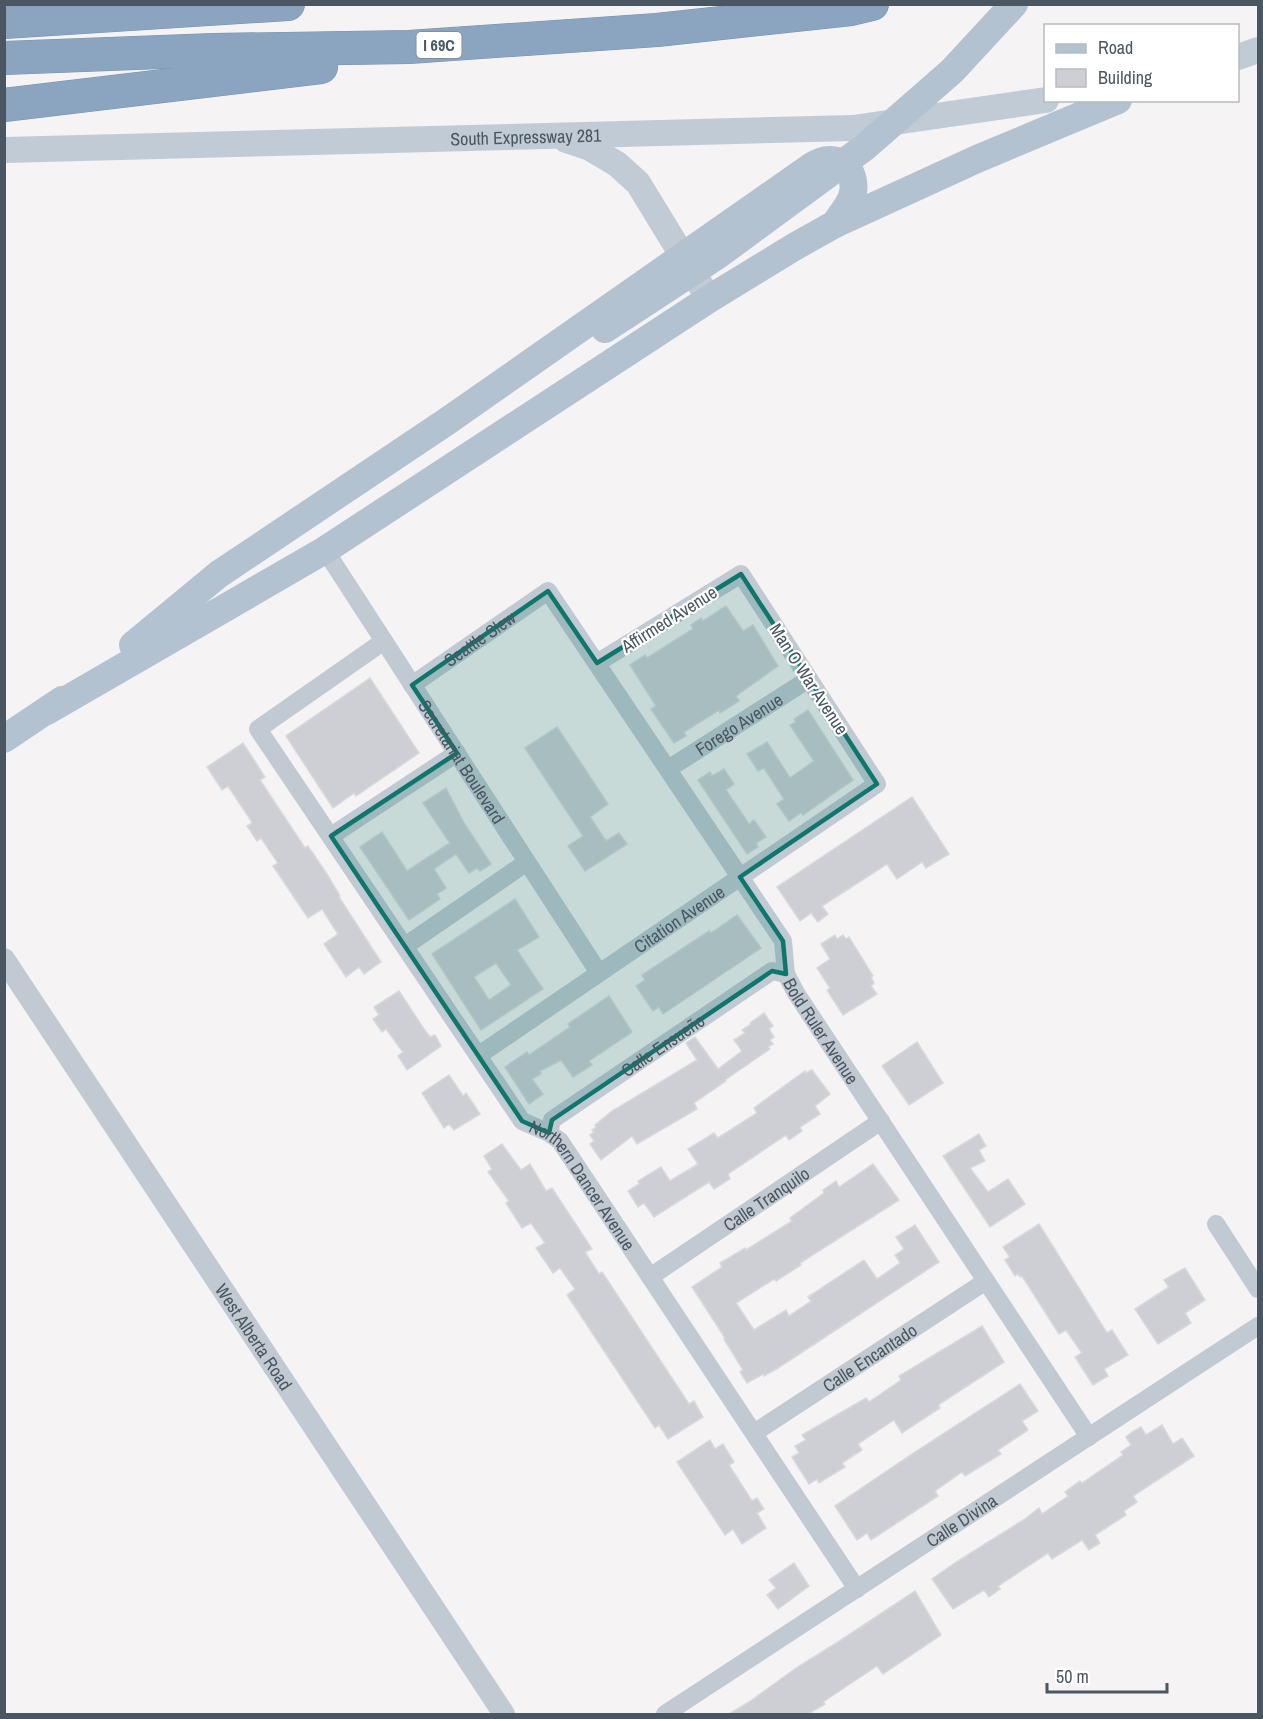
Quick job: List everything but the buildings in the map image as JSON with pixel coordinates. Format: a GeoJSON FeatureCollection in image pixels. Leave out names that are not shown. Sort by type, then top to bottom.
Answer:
{"type":"FeatureCollection","features":[{"type":"Feature","properties":{"kind":"highway"},"geometry":{"type":"LineString","coordinates":[[4,22],[288,4]]}},
{"type":"Feature","properties":{"kind":"highway","name":"I 69C"},"geometry":{"type":"LineString","coordinates":[[4,58],[214,50],[409,47],[657,30],[851,9],[872,4]]}},
{"type":"Feature","properties":{"kind":"highway"},"geometry":{"type":"LineString","coordinates":[[4,105],[370,63],[409,47]]}},
{"type":"Feature","properties":{"kind":"main road"},"geometry":{"type":"LineString","coordinates":[[47,711],[117,659],[460,423],[718,255],[865,147],[952,71],[1014,4]]}},
{"type":"Feature","properties":{"kind":"main road"},"geometry":{"type":"LineString","coordinates":[[1239,57],[1258,50]]}},
{"type":"Feature","properties":{"kind":"main road","name":"South Expressway 281"},"geometry":{"type":"LineString","coordinates":[[4,150],[853,128],[1044,100]]}},
{"type":"Feature","properties":{"kind":"main road"},"geometry":{"type":"LineString","coordinates":[[4,739],[47,711],[325,550],[710,299],[835,224],[977,159],[1113,102]]}},
{"type":"Feature","properties":{"kind":"main road"},"geometry":{"type":"LineString","coordinates":[[552,136],[590,148],[617,164],[638,183],[710,299]]}},
{"type":"Feature","properties":{"kind":"main road"},"geometry":{"type":"LineString","coordinates":[[117,659],[219,574],[446,422],[812,166],[828,159],[841,162],[849,168],[854,183],[852,198],[835,224]]}},
{"type":"Feature","properties":{"kind":"street","name":"Secretariat Boulevard"},"geometry":{"type":"LineString","coordinates":[[325,550],[599,973]]}},
{"type":"Feature","properties":{"kind":"street","name":"Affirmed Avenue"},"geometry":{"type":"LineString","coordinates":[[597,663],[741,574]]}},
{"type":"Feature","properties":{"kind":"street","name":"Man O War Avenue"},"geometry":{"type":"LineString","coordinates":[[741,574],[877,784]]}},
{"type":"Feature","properties":{"kind":"street","name":"Bold Ruler Avenue"},"geometry":{"type":"LineString","coordinates":[[549,591],[783,941],[786,974],[796,993],[1089,1437]]}},
{"type":"Feature","properties":{"kind":"street","name":"Seattle Slew"},"geometry":{"type":"LineString","coordinates":[[412,685],[549,591]]}},
{"type":"Feature","properties":{"kind":"street","name":"Northern Dancer Avenue"},"geometry":{"type":"LineString","coordinates":[[384,641],[258,729],[522,1121],[549,1133],[560,1141],[857,1589]]}},
{"type":"Feature","properties":{"kind":"street","name":"Forego Avenue"},"geometry":{"type":"LineString","coordinates":[[668,770],[809,679]]}},
{"type":"Feature","properties":{"kind":"street"},"geometry":{"type":"LineString","coordinates":[[331,836],[457,753]]}},
{"type":"Feature","properties":{"kind":"street","name":"Citation Avenue"},"geometry":{"type":"LineString","coordinates":[[479,1055],[877,784]]}},
{"type":"Feature","properties":{"kind":"street"},"geometry":{"type":"LineString","coordinates":[[405,946],[527,862]]}},
{"type":"Feature","properties":{"kind":"street","name":"West Alberta Road"},"geometry":{"type":"LineString","coordinates":[[4,959],[504,1714]]}},
{"type":"Feature","properties":{"kind":"street","name":"Calle Ensueño"},"geometry":{"type":"LineString","coordinates":[[549,1133],[552,1120],[772,971],[786,974]]}},
{"type":"Feature","properties":{"kind":"street","name":"Calle Tranquilo"},"geometry":{"type":"LineString","coordinates":[[650,1277],[880,1122]]}},
{"type":"Feature","properties":{"kind":"street"},"geometry":{"type":"LineString","coordinates":[[1216,1224],[1258,1289]]}},
{"type":"Feature","properties":{"kind":"street","name":"Calle Encantado"},"geometry":{"type":"LineString","coordinates":[[754,1433],[986,1281]]}},
{"type":"Feature","properties":{"kind":"street","name":"Calle Divina"},"geometry":{"type":"LineString","coordinates":[[670,1713],[1258,1326]]}},
{"type":"Feature","properties":{"kind":"highlighted area"},"geometry":{"type":"Polygon","coordinates":[[[741,574],[877,784],[740,877],[783,941],[786,974],[772,971],[552,1120],[549,1133],[522,1121],[331,836],[457,753],[412,685],[548,591],[597,663],[741,574]]]}}]}
